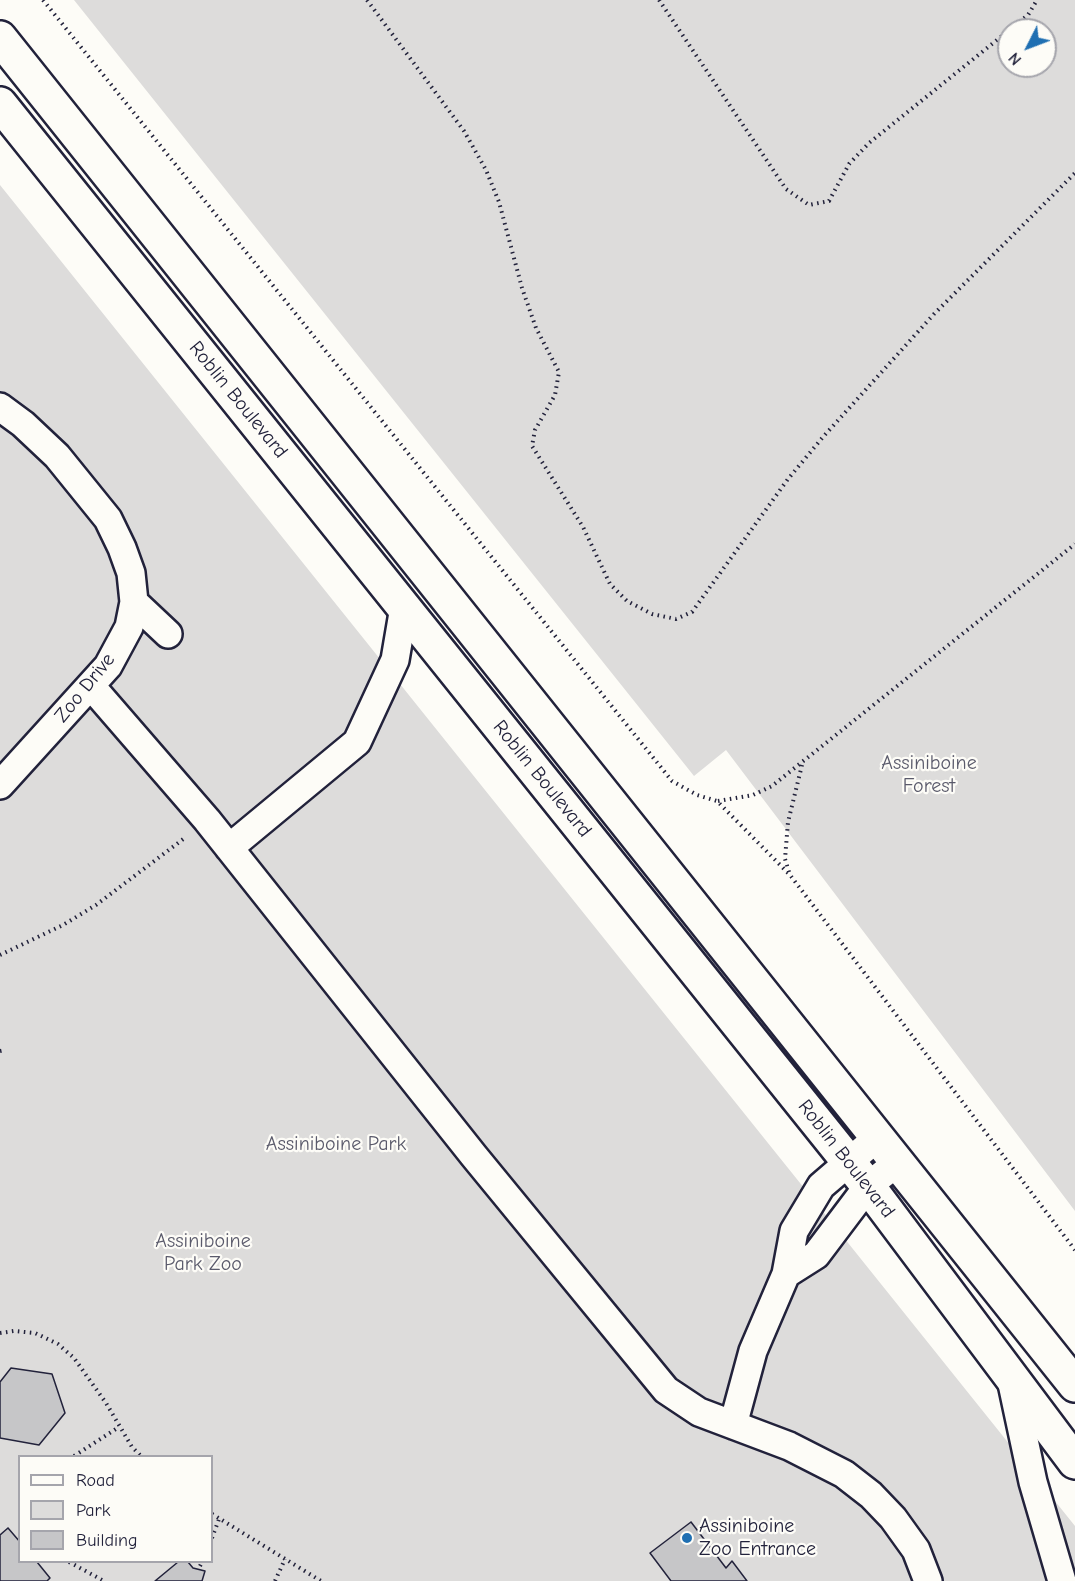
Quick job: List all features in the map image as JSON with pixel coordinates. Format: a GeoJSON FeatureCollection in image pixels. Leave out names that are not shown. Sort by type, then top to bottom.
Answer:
{"type":"FeatureCollection","features":[{"type":"Feature","properties":{"kind":"main road","name":"Roblin Boulevard"},"geometry":{"type":"LineString","coordinates":[[0,38],[1075,1385]]}},
{"type":"Feature","properties":{"kind":"main road","name":"Roblin Boulevard"},"geometry":{"type":"LineString","coordinates":[[0,104],[858,1173],[1075,1462]]}},
{"type":"Feature","properties":{"kind":"street","name":"Zoo Drive"},"geometry":{"type":"LineString","coordinates":[[0,407],[23,424],[57,456],[108,519],[131,573],[134,602],[129,627],[108,666],[91,686],[9,757],[0,785]]}},
{"type":"Feature","properties":{"kind":"street"},"geometry":{"type":"LineString","coordinates":[[134,602],[168,634]]}},
{"type":"Feature","properties":{"kind":"street"},"geometry":{"type":"LineString","coordinates":[[229,848],[357,742],[395,660],[404,607]]}},
{"type":"Feature","properties":{"kind":"street"},"geometry":{"type":"LineString","coordinates":[[91,686],[207,820],[654,1377],[687,1406],[819,1459],[844,1474],[871,1495],[893,1518],[916,1550],[928,1581]]}},
{"type":"Feature","properties":{"kind":"street"},"geometry":{"type":"LineString","coordinates":[[733,1425],[753,1351],[786,1274],[794,1231],[821,1186],[858,1173],[888,1150]]}},
{"type":"Feature","properties":{"kind":"street"},"geometry":{"type":"LineString","coordinates":[[786,1274],[816,1255],[858,1173]]}},
{"type":"Feature","properties":{"kind":"street"},"geometry":{"type":"LineString","coordinates":[[1010,1375],[1033,1482],[1062,1581]]}},
{"type":"Feature","properties":{"kind":"path"},"geometry":{"type":"LineString","coordinates":[[43,0],[672,782],[697,795],[717,801],[753,795],[772,786],[802,764],[814,750],[1075,544]]}},
{"type":"Feature","properties":{"kind":"path"},"geometry":{"type":"LineString","coordinates":[[367,0],[464,131],[486,170],[499,202],[522,288],[536,328],[559,372],[555,395],[536,430],[532,446],[583,527],[610,584],[627,601],[652,614],[676,619],[692,612],[788,479],[823,437],[934,314],[1075,173]]}},
{"type":"Feature","properties":{"kind":"path"},"geometry":{"type":"LineString","coordinates":[[659,0],[786,189],[809,205],[830,201],[849,164],[869,143],[1028,15],[1037,0]]}},
{"type":"Feature","properties":{"kind":"path"},"geometry":{"type":"LineString","coordinates":[[790,875],[785,859],[788,822],[802,764]]}},
{"type":"Feature","properties":{"kind":"path"},"geometry":{"type":"LineString","coordinates":[[717,801],[790,875],[925,1056],[1075,1250]]}},
{"type":"Feature","properties":{"kind":"path"},"geometry":{"type":"LineString","coordinates":[[0,955],[63,925],[96,905],[207,820]]}},
{"type":"Feature","properties":{"kind":"path"},"geometry":{"type":"LineString","coordinates":[[0,1333],[14,1331],[35,1333],[58,1344],[88,1376],[119,1427],[140,1455]]}},
{"type":"Feature","properties":{"kind":"path"},"geometry":{"type":"LineString","coordinates":[[76,1455],[119,1427]]}},
{"type":"Feature","properties":{"kind":"path"},"geometry":{"type":"LineString","coordinates":[[213,1515],[321,1581]]}},
{"type":"Feature","properties":{"kind":"path"},"geometry":{"type":"LineString","coordinates":[[213,1535],[219,1519]]}},
{"type":"Feature","properties":{"kind":"path"},"geometry":{"type":"LineString","coordinates":[[275,1581],[285,1559]]}},
{"type":"Feature","properties":{"kind":"path"},"geometry":{"type":"LineString","coordinates":[[71,1563],[104,1581]]}},
{"type":"Feature","properties":{"kind":"green space","name":"Assiniboine Forest"},"geometry":{"type":"Polygon","coordinates":[[[74,0],[1075,0],[1075,1211],[726,750],[694,776],[74,0]]]}},
{"type":"Feature","properties":{"kind":"green space","name":"Assiniboine Park"},"geometry":{"type":"Polygon","coordinates":[[[0,185],[1075,1526],[1075,1581],[0,1581],[0,185]]]}},
{"type":"Feature","properties":{"kind":"building"},"geometry":{"type":"Polygon","coordinates":[[[11,1368],[52,1374],[65,1413],[39,1445],[0,1438],[0,1382],[11,1368]]]}},
{"type":"Feature","properties":{"kind":"building","name":"Assiniboine Zoo Entrance"},"geometry":{"type":"Polygon","coordinates":[[[691,1522],[726,1568],[732,1561],[747,1581],[671,1581],[650,1553],[691,1522]]]}},
{"type":"Feature","properties":{"kind":"building"},"geometry":{"type":"Polygon","coordinates":[[[8,1528],[18,1540],[18,1563],[38,1563],[50,1578],[47,1581],[0,1581],[0,1535],[8,1528]]]}},
{"type":"Feature","properties":{"kind":"building"},"geometry":{"type":"Polygon","coordinates":[[[177,1563],[189,1563],[193,1568],[205,1571],[202,1581],[155,1581],[177,1563]]]}},
{"type":"Feature","properties":{"kind":"place","name":"Assiniboine Zoo Entrance"},"geometry":{"type":"Point","coordinates":[687,1538]}},
{"type":"Feature","properties":{"kind":"park label","name":"Assiniboine Park Zoo"},"geometry":{"type":"Point","coordinates":[203,1252]}}]}
